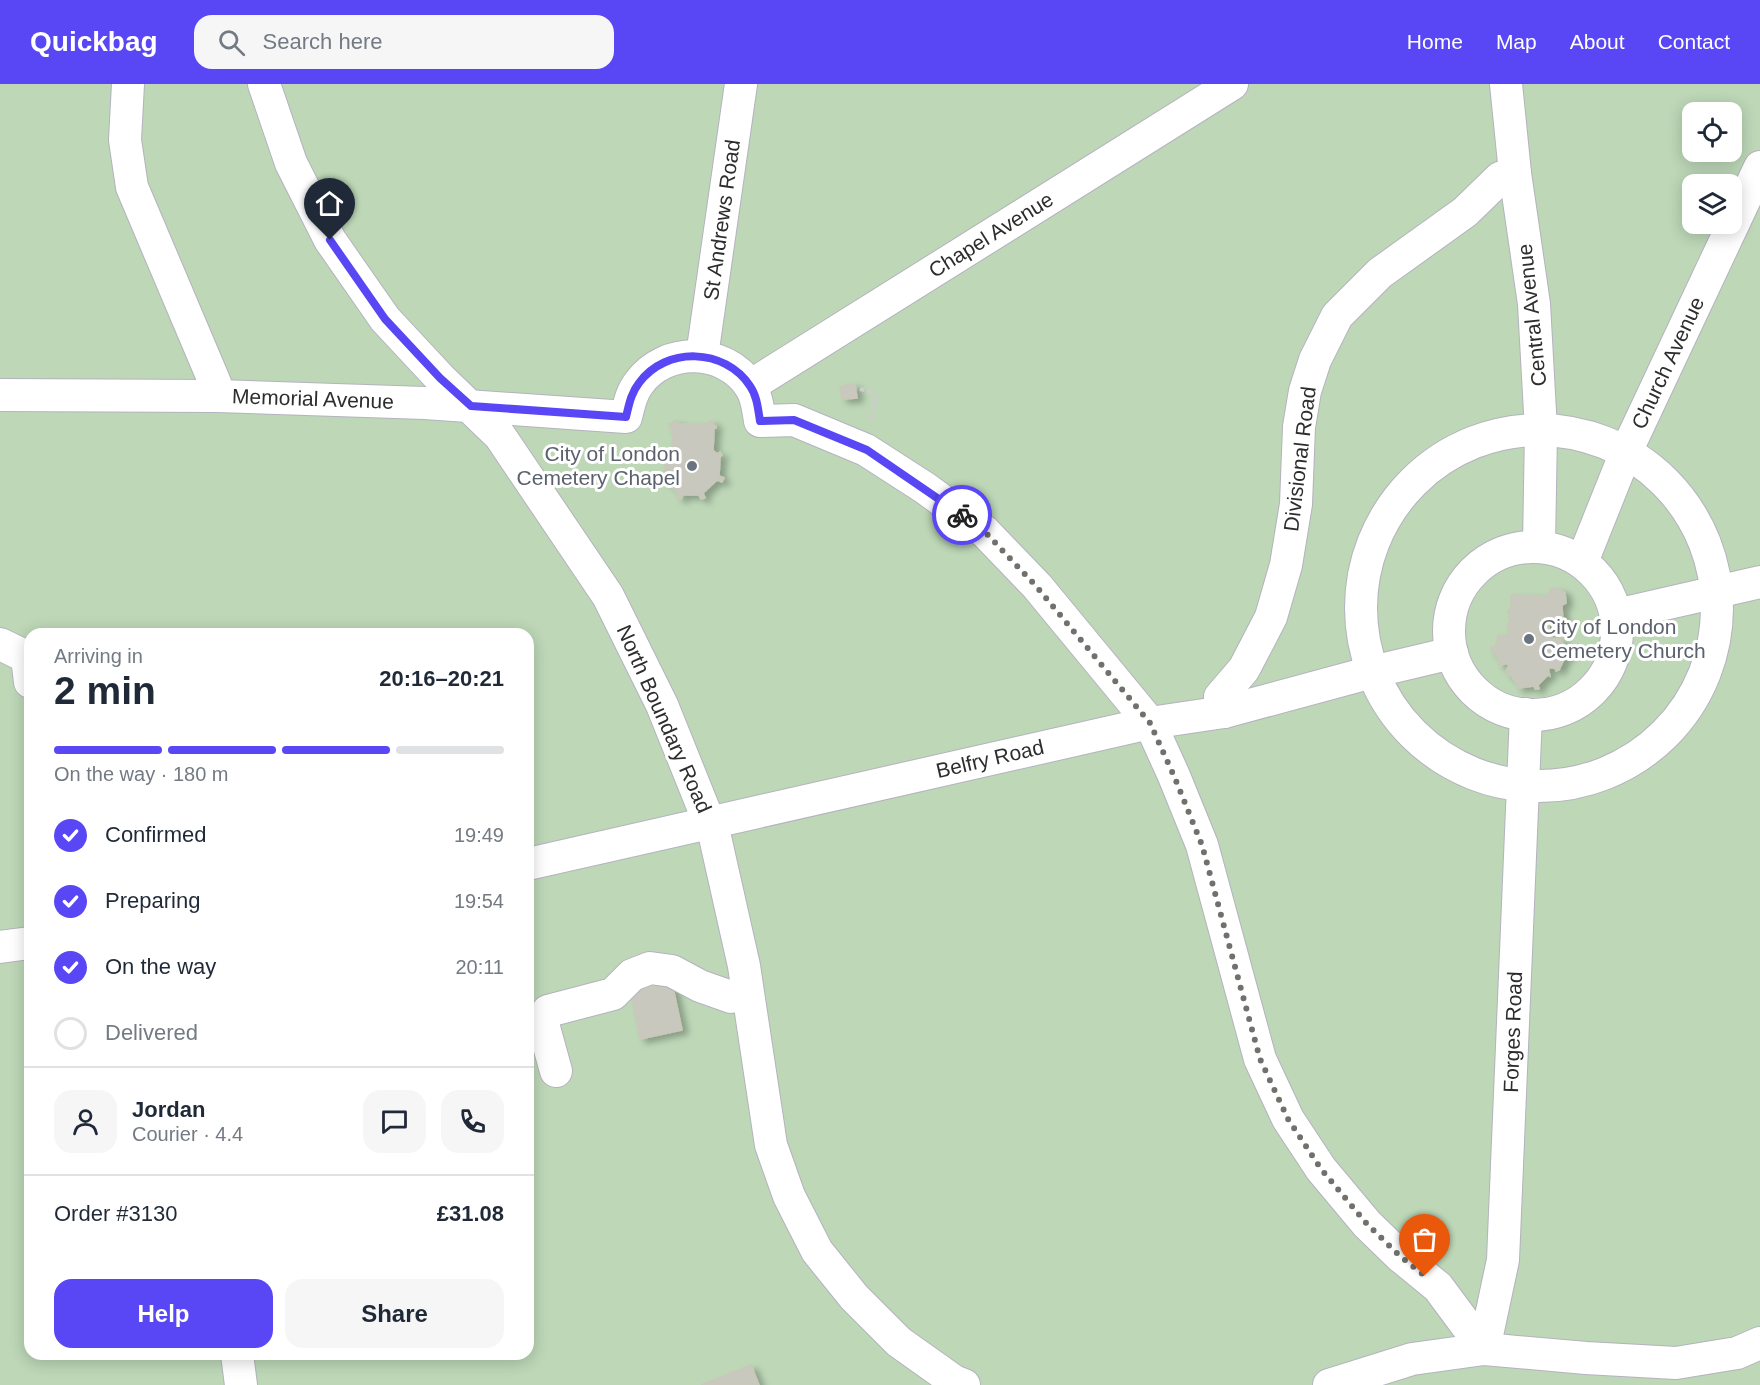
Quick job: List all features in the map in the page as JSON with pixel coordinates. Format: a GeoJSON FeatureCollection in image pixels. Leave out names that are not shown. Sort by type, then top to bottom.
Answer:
{"type":"FeatureCollection","features":[{"type":"Feature","properties":{"kind":"lane"},"geometry":{"type":"LineString","coordinates":[[128,84],[125,140],[132,187],[215,383],[217,396]]}},
{"type":"Feature","properties":{"kind":"lane","name":"North Boundary Road"},"geometry":{"type":"LineString","coordinates":[[264,84],[291,163],[330,240],[385,319],[440,378],[500,436],[608,597],[662,705],[715,837],[744,966],[771,1145],[789,1196],[817,1251],[854,1297],[899,1342],[954,1381],[964,1385]]}},
{"type":"Feature","properties":{"kind":"lane","name":"St Andrews Road"},"geometry":{"type":"LineString","coordinates":[[702,356],[741,84]]}},
{"type":"Feature","properties":{"kind":"lane","name":"Central Avenue"},"geometry":{"type":"LineString","coordinates":[[1506,84],[1515,173],[1534,304],[1541,430],[1539,546]]}},
{"type":"Feature","properties":{"kind":"lane","name":"Chapel Avenue"},"geometry":{"type":"LineString","coordinates":[[750,386],[1217,88]]}},
{"type":"Feature","properties":{"kind":"lane","name":"Church Avenue"},"geometry":{"type":"LineString","coordinates":[[1582,562],[1626,452],[1760,167]]}},
{"type":"Feature","properties":{"kind":"lane","name":"Divisional Road"},"geometry":{"type":"LineString","coordinates":[[1224,712],[1220,697],[1244,669],[1271,617],[1286,565],[1296,504],[1299,427],[1305,391],[1315,360],[1337,316],[1380,273],[1464,212],[1500,178],[1515,173]]}},
{"type":"Feature","properties":{"kind":"lane","name":"Memorial Avenue"},"geometry":{"type":"LineString","coordinates":[[0,395],[217,396],[471,406],[626,417],[630,399],[638,383],[651,370],[666,361],[684,356],[702,356]]}},
{"type":"Feature","properties":{"kind":"lane"},"geometry":{"type":"LineString","coordinates":[[702,356],[721,361],[737,371],[750,386],[757,403],[760,421],[794,420],[867,450],[925,488],[985,532],[1036,586],[1150,723],[1202,845],[1260,1059],[1288,1119],[1321,1169],[1367,1224],[1400,1256],[1438,1287],[1484,1348]]}},
{"type":"Feature","properties":{"kind":"lane"},"geometry":{"type":"LineString","coordinates":[[1541,430],[1570,432],[1598,440],[1626,452],[1648,466],[1670,486],[1687,508],[1701,534],[1711,561],[1717,591],[1718,617],[1705,673],[1693,699],[1656,743],[1633,760],[1607,772],[1580,781],[1551,786],[1523,785],[1494,780],[1467,771],[1442,757],[1419,739],[1399,719],[1383,695],[1372,672],[1360,612],[1362,584],[1368,556],[1393,504],[1412,483],[1426,470],[1458,449],[1484,438],[1503,433],[1541,430]]}},
{"type":"Feature","properties":{"kind":"lane"},"geometry":{"type":"LineString","coordinates":[[1539,546],[1562,551],[1582,562],[1595,573],[1606,588],[1616,615],[1617,638],[1611,663],[1597,686],[1576,703],[1552,713],[1526,714],[1501,708],[1480,696],[1463,677],[1452,653],[1449,627],[1455,601],[1468,578],[1488,560],[1512,549],[1539,546]]}},
{"type":"Feature","properties":{"kind":"lane"},"geometry":{"type":"LineString","coordinates":[[1616,615],[1760,582]]}},
{"type":"Feature","properties":{"kind":"lane"},"geometry":{"type":"LineString","coordinates":[[0,644],[24,656]]}},
{"type":"Feature","properties":{"kind":"lane","name":"Belfry Road"},"geometry":{"type":"LineString","coordinates":[[534,863],[1150,723],[1224,712],[1452,653]]}},
{"type":"Feature","properties":{"kind":"lane","name":"Forges Road"},"geometry":{"type":"LineString","coordinates":[[1484,1348],[1503,1260],[1526,714]]}},
{"type":"Feature","properties":{"kind":"lane"},"geometry":{"type":"LineString","coordinates":[[0,947],[24,944]]}},
{"type":"Feature","properties":{"kind":"lane"},"geometry":{"type":"LineString","coordinates":[[556,1071],[543,1024],[548,1011],[614,994],[632,975],[650,968],[672,971],[700,986],[731,997],[747,993]]}},
{"type":"Feature","properties":{"kind":"lane"},"geometry":{"type":"LineString","coordinates":[[1329,1385],[1412,1359],[1484,1348],[1586,1358],[1676,1363],[1737,1353],[1760,1343]]}},
{"type":"Feature","properties":{"kind":"lane"},"geometry":{"type":"LineString","coordinates":[[238,1360],[241,1385]]}},
{"type":"Feature","properties":{"kind":"path"},"geometry":{"type":"LineString","coordinates":[[860,389],[871,391],[876,398],[867,450]]}},
{"type":"Feature","properties":{"kind":"green space"},"geometry":{"type":"Polygon","coordinates":[[[0,84],[1760,84],[1760,1385],[0,1385],[0,84]]]}},
{"type":"Feature","properties":{"kind":"building"},"geometry":{"type":"Polygon","coordinates":[[[855,384],[857,398],[842,399],[840,386],[855,384]]]}},
{"type":"Feature","properties":{"kind":"building","name":"City of London Cemetery Chapel"},"geometry":{"type":"Polygon","coordinates":[[[674,421],[678,424],[708,425],[709,421],[713,421],[712,425],[716,426],[713,451],[718,454],[720,452],[722,455],[719,476],[724,478],[722,482],[717,480],[703,493],[705,498],[701,499],[699,495],[683,495],[681,499],[677,497],[678,494],[666,478],[662,481],[660,478],[664,474],[665,458],[662,455],[672,447],[673,429],[669,424],[673,424],[674,421]]]}},
{"type":"Feature","properties":{"kind":"building","name":"City of London Cemetery Church"},"geometry":{"type":"Polygon","coordinates":[[[1551,589],[1559,589],[1565,593],[1566,603],[1562,605],[1563,625],[1549,625],[1549,638],[1560,639],[1570,652],[1569,655],[1566,655],[1559,670],[1548,668],[1550,676],[1548,675],[1538,685],[1539,689],[1535,689],[1534,686],[1517,688],[1518,685],[1506,672],[1509,664],[1501,666],[1498,664],[1500,661],[1490,650],[1491,647],[1494,648],[1499,635],[1509,636],[1509,627],[1507,627],[1510,623],[1508,610],[1511,609],[1511,595],[1547,596],[1551,589]]]}},
{"type":"Feature","properties":{"kind":"building"},"geometry":{"type":"Polygon","coordinates":[[[672,983],[682,1030],[640,1039],[631,992],[672,983]]]}},
{"type":"Feature","properties":{"kind":"building"},"geometry":{"type":"Polygon","coordinates":[[[751,1365],[759,1385],[701,1385],[751,1365]]]}},
{"type":"Feature","properties":{"kind":"way so far"},"geometry":{"type":"LineString","coordinates":[[962,515],[985,532],[1036,586],[1150,723],[1202,845],[1260,1059],[1288,1119],[1321,1169],[1367,1224],[1425,1276]]}},
{"type":"Feature","properties":{"kind":"place","name":"City of London Cemetery Chapel"},"geometry":{"type":"Point","coordinates":[692,466]}},
{"type":"Feature","properties":{"kind":"place","name":"City of London Cemetery Church"},"geometry":{"type":"Point","coordinates":[1529,639]}},
{"type":"Feature","properties":{"kind":"route"},"geometry":{"type":"LineString","coordinates":[[330,240],[385,319],[440,378],[471,406],[626,417],[630,399],[638,383],[651,370],[666,361],[684,356],[702,356],[721,361],[737,371],[750,386],[757,403],[760,421],[794,420],[867,450],[962,515]]}}]}
